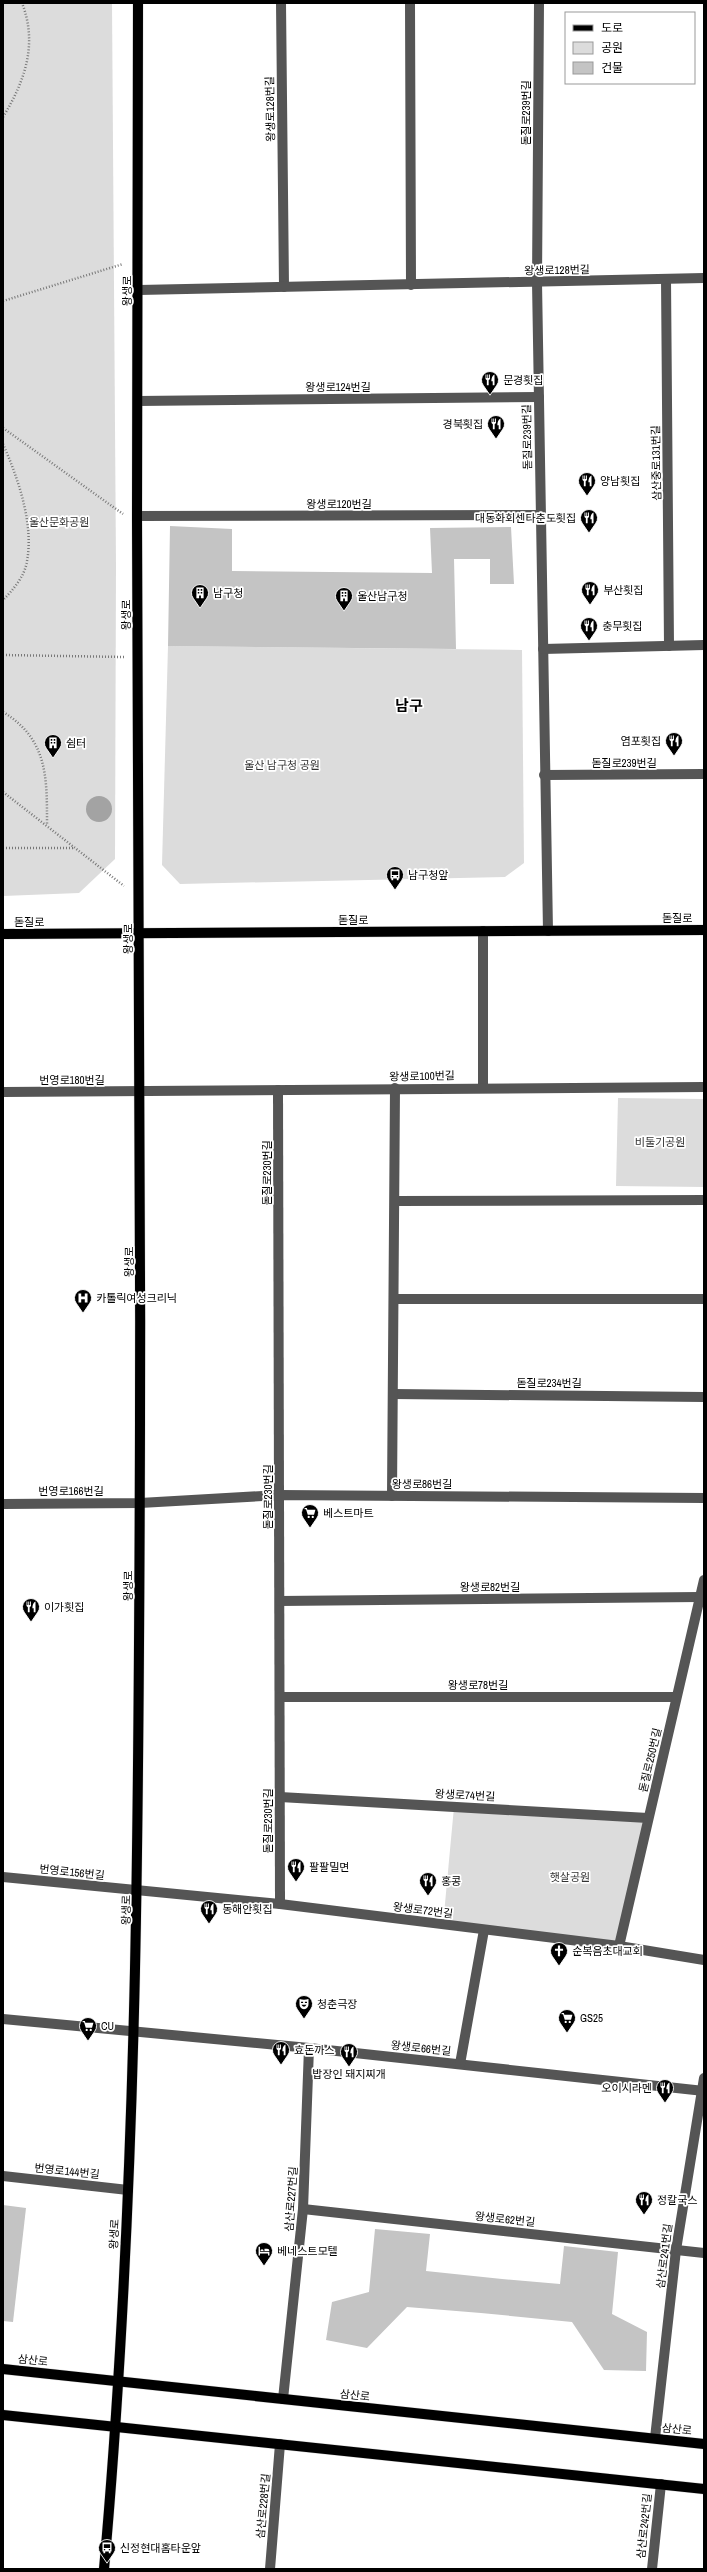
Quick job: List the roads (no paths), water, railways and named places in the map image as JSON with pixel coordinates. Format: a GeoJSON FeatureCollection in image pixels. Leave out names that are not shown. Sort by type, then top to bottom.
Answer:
{"type":"FeatureCollection","features":[{"type":"Feature","properties":{"kind":"main road","name":"왕생로"},"geometry":{"type":"LineString","coordinates":[[104,2569],[117,2427],[135,2033],[138,1890],[141,1092],[137,520],[139,290],[138,3]]}},
{"type":"Feature","properties":{"kind":"main road","name":"돋질로"},"geometry":{"type":"LineString","coordinates":[[3,934],[704,930]]}},
{"type":"Feature","properties":{"kind":"main road","name":"삼산로"},"geometry":{"type":"LineString","coordinates":[[3,2369],[704,2444]]}},
{"type":"Feature","properties":{"kind":"main road"},"geometry":{"type":"LineString","coordinates":[[3,2415],[704,2489]]}},
{"type":"Feature","properties":{"kind":"street","name":"왕생로128번길"},"geometry":{"type":"LineString","coordinates":[[281,3],[284,287]]}},
{"type":"Feature","properties":{"kind":"street"},"geometry":{"type":"LineString","coordinates":[[410,3],[411,285]]}},
{"type":"Feature","properties":{"kind":"street","name":"돋질로239번길"},"geometry":{"type":"LineString","coordinates":[[539,3],[537,282],[544,775],[548,931]]}},
{"type":"Feature","properties":{"kind":"street","name":"왕생로128번길"},"geometry":{"type":"LineString","coordinates":[[139,290],[704,278]]}},
{"type":"Feature","properties":{"kind":"street","name":"삼산중로131번길"},"geometry":{"type":"LineString","coordinates":[[666,279],[669,646]]}},
{"type":"Feature","properties":{"kind":"street","name":"왕생로124번길"},"geometry":{"type":"LineString","coordinates":[[138,401],[539,398]]}},
{"type":"Feature","properties":{"kind":"street","name":"왕생로120번길"},"geometry":{"type":"LineString","coordinates":[[137,520],[541,515]]}},
{"type":"Feature","properties":{"kind":"street"},"geometry":{"type":"LineString","coordinates":[[543,649],[704,645]]}},
{"type":"Feature","properties":{"kind":"street","name":"돋질로239번길"},"geometry":{"type":"LineString","coordinates":[[544,775],[704,774]]}},
{"type":"Feature","properties":{"kind":"street"},"geometry":{"type":"LineString","coordinates":[[483,931],[483,1087]]}},
{"type":"Feature","properties":{"kind":"street","name":"왕생로100번길"},"geometry":{"type":"LineString","coordinates":[[141,1092],[483,1087],[704,1087]]}},
{"type":"Feature","properties":{"kind":"street"},"geometry":{"type":"LineString","coordinates":[[392,1496],[396,1088]]}},
{"type":"Feature","properties":{"kind":"street","name":"돋질로230번길"},"geometry":{"type":"LineString","coordinates":[[278,1090],[280,1904]]}},
{"type":"Feature","properties":{"kind":"street","name":"번영로180번길"},"geometry":{"type":"LineString","coordinates":[[3,1092],[141,1092]]}},
{"type":"Feature","properties":{"kind":"street"},"geometry":{"type":"LineString","coordinates":[[395,1201],[704,1200]]}},
{"type":"Feature","properties":{"kind":"street"},"geometry":{"type":"LineString","coordinates":[[394,1299],[704,1299]]}},
{"type":"Feature","properties":{"kind":"street","name":"돋질로234번길"},"geometry":{"type":"LineString","coordinates":[[393,1394],[704,1397]]}},
{"type":"Feature","properties":{"kind":"street","name":"왕생로86번길"},"geometry":{"type":"LineString","coordinates":[[140,1503],[280,1495],[704,1498]]}},
{"type":"Feature","properties":{"kind":"street","name":"번영로166번길"},"geometry":{"type":"LineString","coordinates":[[3,1504],[140,1503]]}},
{"type":"Feature","properties":{"kind":"street","name":"돋질로250번길"},"geometry":{"type":"LineString","coordinates":[[619,1946],[704,1580]]}},
{"type":"Feature","properties":{"kind":"street","name":"왕생로82번길"},"geometry":{"type":"LineString","coordinates":[[280,1601],[700,1598]]}},
{"type":"Feature","properties":{"kind":"street","name":"왕생로78번길"},"geometry":{"type":"LineString","coordinates":[[280,1697],[676,1697]]}},
{"type":"Feature","properties":{"kind":"street","name":"왕생로74번길"},"geometry":{"type":"LineString","coordinates":[[280,1797],[648,1818]]}},
{"type":"Feature","properties":{"kind":"street","name":"번영로156번길"},"geometry":{"type":"LineString","coordinates":[[3,1877],[138,1890]]}},
{"type":"Feature","properties":{"kind":"street","name":"왕생로72번길"},"geometry":{"type":"LineString","coordinates":[[138,1890],[280,1904],[619,1946],[704,1960]]}},
{"type":"Feature","properties":{"kind":"street"},"geometry":{"type":"LineString","coordinates":[[460,2064],[484,1930]]}},
{"type":"Feature","properties":{"kind":"street","name":"왕생로66번길"},"geometry":{"type":"LineString","coordinates":[[3,2019],[135,2033],[309,2048],[703,2091]]}},
{"type":"Feature","properties":{"kind":"street","name":"삼산로227번길"},"geometry":{"type":"LineString","coordinates":[[283,2399],[303,2209],[309,2048]]}},
{"type":"Feature","properties":{"kind":"street","name":"삼산로241번길"},"geometry":{"type":"LineString","coordinates":[[655,2438],[676,2250],[704,2078]]}},
{"type":"Feature","properties":{"kind":"street","name":"번영로144번길"},"geometry":{"type":"LineString","coordinates":[[3,2176],[128,2190]]}},
{"type":"Feature","properties":{"kind":"street","name":"왕생로62번길"},"geometry":{"type":"LineString","coordinates":[[303,2209],[704,2253]]}},
{"type":"Feature","properties":{"kind":"street","name":"삼산로228번길"},"geometry":{"type":"LineString","coordinates":[[270,2569],[280,2444]]}},
{"type":"Feature","properties":{"kind":"street","name":"삼산로242번길"},"geometry":{"type":"LineString","coordinates":[[652,2569],[660,2484]]}},
{"type":"Feature","properties":{"kind":"place","name":"문경횟집"},"geometry":{"type":"Point","coordinates":[490,395]}},
{"type":"Feature","properties":{"kind":"place","name":"경북횟집"},"geometry":{"type":"Point","coordinates":[496,439]}},
{"type":"Feature","properties":{"kind":"place","name":"양남횟집"},"geometry":{"type":"Point","coordinates":[587,496]}},
{"type":"Feature","properties":{"kind":"place","name":"대동화회센타춘도횟집"},"geometry":{"type":"Point","coordinates":[589,533]}},
{"type":"Feature","properties":{"kind":"place","name":"부산횟집"},"geometry":{"type":"Point","coordinates":[590,605]}},
{"type":"Feature","properties":{"kind":"place","name":"남구청"},"geometry":{"type":"Point","coordinates":[200,608]}},
{"type":"Feature","properties":{"kind":"place","name":"울산남구청"},"geometry":{"type":"Point","coordinates":[344,611]}},
{"type":"Feature","properties":{"kind":"place","name":"충무횟집"},"geometry":{"type":"Point","coordinates":[589,641]}},
{"type":"Feature","properties":{"kind":"place","name":"염포횟집"},"geometry":{"type":"Point","coordinates":[674,756]}},
{"type":"Feature","properties":{"kind":"place","name":"쉼터"},"geometry":{"type":"Point","coordinates":[53,758]}},
{"type":"Feature","properties":{"kind":"place","name":"남구청앞"},"geometry":{"type":"Point","coordinates":[395,890]}},
{"type":"Feature","properties":{"kind":"place","name":"카톨릭여성크리닉"},"geometry":{"type":"Point","coordinates":[83,1313]}},
{"type":"Feature","properties":{"kind":"place","name":"베스트마트"},"geometry":{"type":"Point","coordinates":[310,1528]}},
{"type":"Feature","properties":{"kind":"place","name":"이가횟집"},"geometry":{"type":"Point","coordinates":[31,1622]}},
{"type":"Feature","properties":{"kind":"place","name":"팔팔밀면"},"geometry":{"type":"Point","coordinates":[296,1882]}},
{"type":"Feature","properties":{"kind":"place","name":"홍콩"},"geometry":{"type":"Point","coordinates":[428,1896]}},
{"type":"Feature","properties":{"kind":"place","name":"동해안횟집"},"geometry":{"type":"Point","coordinates":[209,1924]}},
{"type":"Feature","properties":{"kind":"place","name":"순복음초대교회"},"geometry":{"type":"Point","coordinates":[559,1966]}},
{"type":"Feature","properties":{"kind":"place","name":"청춘극장"},"geometry":{"type":"Point","coordinates":[304,2019]}},
{"type":"Feature","properties":{"kind":"place","name":"GS25"},"geometry":{"type":"Point","coordinates":[567,2033]}},
{"type":"Feature","properties":{"kind":"place","name":"CU"},"geometry":{"type":"Point","coordinates":[88,2041]}},
{"type":"Feature","properties":{"kind":"place","name":"효돈까스"},"geometry":{"type":"Point","coordinates":[281,2065]}},
{"type":"Feature","properties":{"kind":"place","name":"밥장인 돼지찌개"},"geometry":{"type":"Point","coordinates":[349,2067]}},
{"type":"Feature","properties":{"kind":"place","name":"오이시라멘"},"geometry":{"type":"Point","coordinates":[665,2103]}},
{"type":"Feature","properties":{"kind":"place","name":"정칼국스"},"geometry":{"type":"Point","coordinates":[644,2215]}},
{"type":"Feature","properties":{"kind":"place","name":"베네스트모텔"},"geometry":{"type":"Point","coordinates":[264,2266]}},
{"type":"Feature","properties":{"kind":"place","name":"신정현대홈타운앞"},"geometry":{"type":"Point","coordinates":[107,2563]}},
{"type":"Feature","properties":{"kind":"district","name":"남구"},"geometry":{"type":"Point","coordinates":[409,706]}},
{"type":"Feature","properties":{"kind":"park label","name":"울산문화공원"},"geometry":{"type":"Point","coordinates":[59,522]}},
{"type":"Feature","properties":{"kind":"park label","name":"울산 남구청 공원"},"geometry":{"type":"Point","coordinates":[282,765]}},
{"type":"Feature","properties":{"kind":"park label","name":"비둘기공원"},"geometry":{"type":"Point","coordinates":[660,1142]}},
{"type":"Feature","properties":{"kind":"park label","name":"햇살공원"},"geometry":{"type":"Point","coordinates":[570,1877]}}]}
